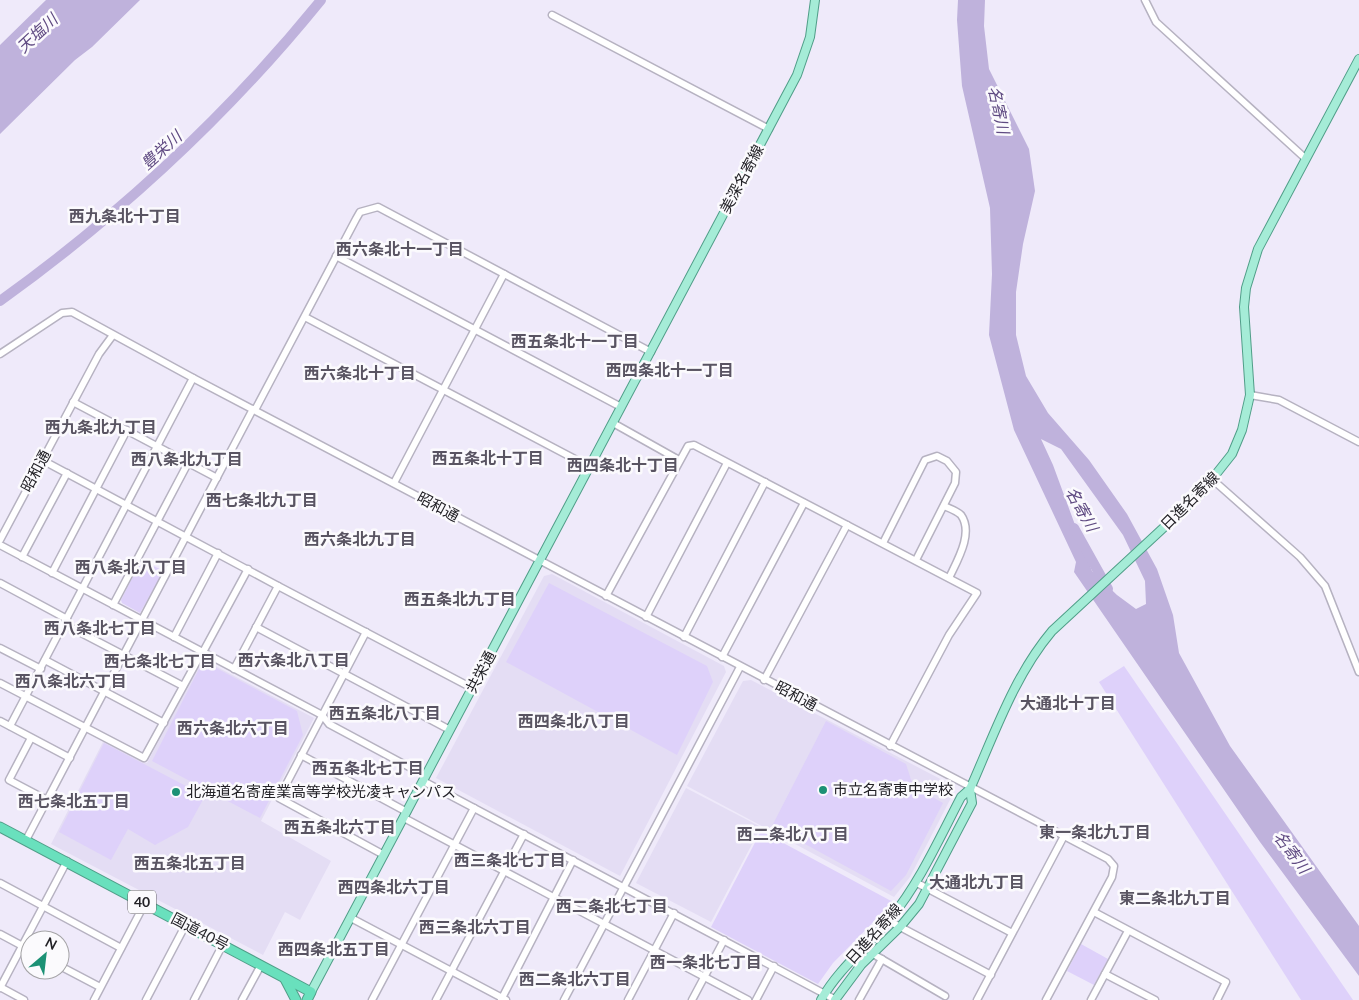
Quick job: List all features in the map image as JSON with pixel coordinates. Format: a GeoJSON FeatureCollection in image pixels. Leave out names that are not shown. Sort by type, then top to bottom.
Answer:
{"type":"FeatureCollection","features":[{"type":"Feature","properties":{"kind":"highway","name":"国道40号"},"geometry":{"type":"LineString","coordinates":[[0,827],[223,944],[283,977],[309,996]]}},
{"type":"Feature","properties":{"kind":"highway"},"geometry":{"type":"LineString","coordinates":[[283,977],[296,1000]]}},
{"type":"Feature","properties":{"kind":"main road","name":"美深名寄線"},"geometry":{"type":"LineString","coordinates":[[651,352],[802,64],[813,24],[815,0]]}},
{"type":"Feature","properties":{"kind":"main road","name":"日進名寄線"},"geometry":{"type":"LineString","coordinates":[[823,997],[848,962],[889,921],[917,883],[961,797],[970,789],[1027,665],[1052,632],[1193,501],[1213,480],[1237,444],[1246,416],[1250,395],[1244,308],[1246,288],[1258,249],[1359,59]]}},
{"type":"Feature","properties":{"kind":"main road","name":"共栄通"},"geometry":{"type":"LineString","coordinates":[[309,996],[651,352]]}},
{"type":"Feature","properties":{"kind":"main road","name":"日進名寄線"},"geometry":{"type":"LineString","coordinates":[[836,1000],[861,965],[900,927],[919,904],[972,803],[970,789]]}},
{"type":"Feature","properties":{"kind":"street"},"geometry":{"type":"LineString","coordinates":[[1146,0],[1156,22],[1306,159]]}},
{"type":"Feature","properties":{"kind":"street"},"geometry":{"type":"LineString","coordinates":[[552,15],[769,129]]}},
{"type":"Feature","properties":{"kind":"street"},"geometry":{"type":"LineString","coordinates":[[26,840],[125,656],[187,537],[194,518],[305,317],[360,212],[378,207],[651,352]]}},
{"type":"Feature","properties":{"kind":"street"},"geometry":{"type":"LineString","coordinates":[[336,256],[621,407]]}},
{"type":"Feature","properties":{"kind":"street"},"geometry":{"type":"LineString","coordinates":[[394,483],[504,274]]}},
{"type":"Feature","properties":{"kind":"street"},"geometry":{"type":"LineString","coordinates":[[0,354],[65,312],[72,312],[112,335]]}},
{"type":"Feature","properties":{"kind":"street"},"geometry":{"type":"LineString","coordinates":[[305,317],[590,467]]}},
{"type":"Feature","properties":{"kind":"street","name":"昭和通"},"geometry":{"type":"LineString","coordinates":[[0,540],[72,402],[112,335],[970,789],[1108,859],[1114,866],[1112,877],[1094,912]]}},
{"type":"Feature","properties":{"kind":"street"},"geometry":{"type":"LineString","coordinates":[[10,726],[193,378]]}},
{"type":"Feature","properties":{"kind":"street"},"geometry":{"type":"LineString","coordinates":[[1250,395],[1279,400],[1359,442]]}},
{"type":"Feature","properties":{"kind":"street"},"geometry":{"type":"LineString","coordinates":[[72,402],[216,478]]}},
{"type":"Feature","properties":{"kind":"street"},"geometry":{"type":"LineString","coordinates":[[613,423],[679,460]]}},
{"type":"Feature","properties":{"kind":"street"},"geometry":{"type":"LineString","coordinates":[[52,573],[127,430]]}},
{"type":"Feature","properties":{"kind":"street"},"geometry":{"type":"LineString","coordinates":[[606,596],[679,460],[688,446],[694,445],[916,560],[977,593],[949,635],[890,746]]}},
{"type":"Feature","properties":{"kind":"street"},"geometry":{"type":"LineString","coordinates":[[883,543],[925,460],[937,456],[946,461],[956,472],[955,483],[916,560]]}},
{"type":"Feature","properties":{"kind":"street"},"geometry":{"type":"LineString","coordinates":[[42,460],[472,688]]}},
{"type":"Feature","properties":{"kind":"street"},"geometry":{"type":"LineString","coordinates":[[113,605],[188,463]]}},
{"type":"Feature","properties":{"kind":"street"},"geometry":{"type":"LineString","coordinates":[[646,618],[727,463]]}},
{"type":"Feature","properties":{"kind":"street"},"geometry":{"type":"LineString","coordinates":[[22,557],[67,473]]}},
{"type":"Feature","properties":{"kind":"street"},"geometry":{"type":"LineString","coordinates":[[1213,480],[1300,557],[1324,586],[1359,672]]}},
{"type":"Feature","properties":{"kind":"street"},"geometry":{"type":"LineString","coordinates":[[684,637],[765,482]]}},
{"type":"Feature","properties":{"kind":"street"},"geometry":{"type":"LineString","coordinates":[[722,657],[804,503]]}},
{"type":"Feature","properties":{"kind":"street"},"geometry":{"type":"LineString","coordinates":[[944,506],[960,514],[965,523],[963,549],[949,578]]}},
{"type":"Feature","properties":{"kind":"street"},"geometry":{"type":"LineString","coordinates":[[764,680],[847,525]]}},
{"type":"Feature","properties":{"kind":"street"},"geometry":{"type":"LineString","coordinates":[[0,545],[322,715],[329,724],[474,808],[774,966],[823,997],[836,1000]]}},
{"type":"Feature","properties":{"kind":"street"},"geometry":{"type":"LineString","coordinates":[[174,637],[218,553]]}},
{"type":"Feature","properties":{"kind":"street"},"geometry":{"type":"LineString","coordinates":[[0,682],[144,758],[248,570]]}},
{"type":"Feature","properties":{"kind":"street"},"geometry":{"type":"LineString","coordinates":[[0,583],[125,656],[183,686]]}},
{"type":"Feature","properties":{"kind":"street"},"geometry":{"type":"LineString","coordinates":[[234,669],[278,586]]}},
{"type":"Feature","properties":{"kind":"street"},"geometry":{"type":"LineString","coordinates":[[256,627],[450,730]]}},
{"type":"Feature","properties":{"kind":"street"},"geometry":{"type":"LineString","coordinates":[[366,632],[279,798],[384,854]]}},
{"type":"Feature","properties":{"kind":"street"},"geometry":{"type":"LineString","coordinates":[[0,648],[41,669]]}},
{"type":"Feature","properties":{"kind":"street"},"geometry":{"type":"LineString","coordinates":[[45,660],[164,723]]}},
{"type":"Feature","properties":{"kind":"street"},"geometry":{"type":"LineString","coordinates":[[564,1000],[740,667]]}},
{"type":"Feature","properties":{"kind":"street"},"geometry":{"type":"LineString","coordinates":[[0,721],[70,758]]}},
{"type":"Feature","properties":{"kind":"street"},"geometry":{"type":"LineString","coordinates":[[32,738],[9,780],[48,800]]}},
{"type":"Feature","properties":{"kind":"street"},"geometry":{"type":"LineString","coordinates":[[301,755],[455,845],[748,1000]]}},
{"type":"Feature","properties":{"kind":"street"},"geometry":{"type":"LineString","coordinates":[[372,1000],[474,808]]}},
{"type":"Feature","properties":{"kind":"street"},"geometry":{"type":"LineString","coordinates":[[436,1000],[524,834]]}},
{"type":"Feature","properties":{"kind":"street"},"geometry":{"type":"LineString","coordinates":[[977,1000],[1064,836]]}},
{"type":"Feature","properties":{"kind":"street"},"geometry":{"type":"LineString","coordinates":[[351,918],[503,999],[573,860]]}},
{"type":"Feature","properties":{"kind":"street"},"geometry":{"type":"LineString","coordinates":[[30,930],[67,861]]}},
{"type":"Feature","properties":{"kind":"street"},"geometry":{"type":"LineString","coordinates":[[917,883],[1012,934]]}},
{"type":"Feature","properties":{"kind":"street"},"geometry":{"type":"LineString","coordinates":[[0,884],[121,948]]}},
{"type":"Feature","properties":{"kind":"street"},"geometry":{"type":"LineString","coordinates":[[94,1000],[145,903]]}},
{"type":"Feature","properties":{"kind":"street"},"geometry":{"type":"LineString","coordinates":[[1048,999],[1094,912],[1226,982],[1216,1000]]}},
{"type":"Feature","properties":{"kind":"street"},"geometry":{"type":"LineString","coordinates":[[628,1000],[674,913]]}},
{"type":"Feature","properties":{"kind":"street"},"geometry":{"type":"LineString","coordinates":[[889,921],[991,975]]}},
{"type":"Feature","properties":{"kind":"street"},"geometry":{"type":"LineString","coordinates":[[146,1000],[186,924]]}},
{"type":"Feature","properties":{"kind":"street"},"geometry":{"type":"LineString","coordinates":[[1091,1000],[1128,930]]}},
{"type":"Feature","properties":{"kind":"street"},"geometry":{"type":"LineString","coordinates":[[0,934],[20,945]]}},
{"type":"Feature","properties":{"kind":"street"},"geometry":{"type":"LineString","coordinates":[[692,1000],[724,940]]}},
{"type":"Feature","properties":{"kind":"street"},"geometry":{"type":"LineString","coordinates":[[194,1000],[223,944]]}},
{"type":"Feature","properties":{"kind":"street"},"geometry":{"type":"LineString","coordinates":[[20,950],[0,988],[24,1000]]}},
{"type":"Feature","properties":{"kind":"street"},"geometry":{"type":"LineString","coordinates":[[872,954],[945,996]]}},
{"type":"Feature","properties":{"kind":"street"},"geometry":{"type":"LineString","coordinates":[[859,1000],[882,959]]}},
{"type":"Feature","properties":{"kind":"street"},"geometry":{"type":"LineString","coordinates":[[242,1000],[261,965]]}},
{"type":"Feature","properties":{"kind":"street"},"geometry":{"type":"LineString","coordinates":[[756,1000],[774,966]]}},
{"type":"Feature","properties":{"kind":"street"},"geometry":{"type":"LineString","coordinates":[[70,971],[100,987]]}},
{"type":"Feature","properties":{"kind":"street"},"geometry":{"type":"LineString","coordinates":[[1105,974],[1155,1000]]}},
{"type":"Feature","properties":{"kind":"shaded area"},"geometry":{"type":"Polygon","coordinates":[[[141,560],[164,571],[140,613],[122,603],[121,600],[141,560]]]}},
{"type":"Feature","properties":{"kind":"shaded area"},"geometry":{"type":"Polygon","coordinates":[[[552,574],[724,666],[726,672],[620,876],[436,778],[544,576],[552,574]]]}},
{"type":"Feature","properties":{"kind":"shaded area"},"geometry":{"type":"Polygon","coordinates":[[[549,583],[707,666],[713,682],[677,755],[506,662],[549,583]]]}},
{"type":"Feature","properties":{"kind":"shaded area","name":"北海道名寄産業高等学校光凌キャンパス"},"geometry":{"type":"Polygon","coordinates":[[[202,659],[314,718],[261,821],[331,861],[300,920],[285,912],[263,955],[51,844],[104,740],[147,763],[202,659]]]}},
{"type":"Feature","properties":{"kind":"shaded area"},"geometry":{"type":"Polygon","coordinates":[[[203,661],[297,711],[303,735],[260,818],[152,761],[203,661]]]}},
{"type":"Feature","properties":{"kind":"shaded area"},"geometry":{"type":"Polygon","coordinates":[[[1124,666],[1353,1000],[1301,1000],[1099,682],[1124,666]]]}},
{"type":"Feature","properties":{"kind":"shaded area","name":"市立名寄東中学校"},"geometry":{"type":"Polygon","coordinates":[[[751,680],[950,784],[953,794],[910,877],[894,897],[687,786],[743,681],[751,680]]]}},
{"type":"Feature","properties":{"kind":"shaded area"},"geometry":{"type":"Polygon","coordinates":[[[826,721],[906,764],[913,786],[943,803],[906,875],[891,891],[772,826],[826,721]]]}},
{"type":"Feature","properties":{"kind":"shaded area"},"geometry":{"type":"Polygon","coordinates":[[[104,743],[205,796],[188,827],[155,845],[128,829],[111,860],[59,832],[104,743]]]}},
{"type":"Feature","properties":{"kind":"shaded area"},"geometry":{"type":"Polygon","coordinates":[[[686,788],[761,827],[711,922],[636,883],[686,788]]]}},
{"type":"Feature","properties":{"kind":"shaded area"},"geometry":{"type":"Polygon","coordinates":[[[761,831],[893,902],[833,963],[818,984],[711,927],[761,831]]]}},
{"type":"Feature","properties":{"kind":"shaded area"},"geometry":{"type":"Polygon","coordinates":[[[1081,944],[1108,959],[1094,985],[1067,971],[1081,944]]]}},
{"type":"Feature","properties":{"kind":"water","name":"天塩川"},"geometry":{"type":"Polygon","coordinates":[[[46,0],[140,0],[92,47],[75,60],[0,134],[0,45],[46,0]]]}},
{"type":"Feature","properties":{"kind":"water"},"geometry":{"type":"Polygon","coordinates":[[[958,0],[985,0],[984,26],[989,69],[1029,149],[1035,191],[1023,244],[1016,292],[1016,335],[1026,376],[1048,413],[1089,460],[1127,514],[1157,569],[1173,615],[1179,653],[1230,746],[1359,926],[1359,976],[1260,842],[1074,572],[1076,562],[1014,430],[989,335],[992,274],[990,208],[962,86],[957,20],[958,0]],[[1041,439],[1053,465],[1092,571],[1117,595],[1136,609],[1146,604],[1145,581],[1123,535],[1061,449],[1041,439]]]}},
{"type":"Feature","properties":{"kind":"waterway","name":"豊栄川"},"geometry":{"type":"LineString","coordinates":[[0,301],[88,234],[171,161],[248,84],[321,0]]}},
{"type":"Feature","properties":{"kind":"waterway","name":"名寄川"},"geometry":{"type":"LineString","coordinates":[[1074,528],[1108,589]]}},
{"type":"Feature","properties":{"kind":"place","name":"市立名寄東中学校"},"geometry":{"type":"Point","coordinates":[823,790]}},
{"type":"Feature","properties":{"kind":"place","name":"北海道名寄産業高等学校光凌キャンパス"},"geometry":{"type":"Point","coordinates":[176,792]}},
{"type":"Feature","properties":{"kind":"district","name":"西九条北十丁目"},"geometry":{"type":"Point","coordinates":[125,216]}},
{"type":"Feature","properties":{"kind":"district","name":"西六条北十一丁目"},"geometry":{"type":"Point","coordinates":[400,249]}},
{"type":"Feature","properties":{"kind":"district","name":"西五条北十一丁目"},"geometry":{"type":"Point","coordinates":[575,341]}},
{"type":"Feature","properties":{"kind":"district","name":"西四条北十一丁目"},"geometry":{"type":"Point","coordinates":[670,370]}},
{"type":"Feature","properties":{"kind":"district","name":"西六条北十丁目"},"geometry":{"type":"Point","coordinates":[360,373]}},
{"type":"Feature","properties":{"kind":"district","name":"西九条北九丁目"},"geometry":{"type":"Point","coordinates":[101,427]}},
{"type":"Feature","properties":{"kind":"district","name":"西五条北十丁目"},"geometry":{"type":"Point","coordinates":[488,458]}},
{"type":"Feature","properties":{"kind":"district","name":"西八条北九丁目"},"geometry":{"type":"Point","coordinates":[187,459]}},
{"type":"Feature","properties":{"kind":"district","name":"西四条北十丁目"},"geometry":{"type":"Point","coordinates":[623,465]}},
{"type":"Feature","properties":{"kind":"district","name":"西七条北九丁目"},"geometry":{"type":"Point","coordinates":[262,500]}},
{"type":"Feature","properties":{"kind":"district","name":"西六条北九丁目"},"geometry":{"type":"Point","coordinates":[360,539]}},
{"type":"Feature","properties":{"kind":"district","name":"西八条北八丁目"},"geometry":{"type":"Point","coordinates":[131,567]}},
{"type":"Feature","properties":{"kind":"district","name":"西五条北九丁目"},"geometry":{"type":"Point","coordinates":[460,599]}},
{"type":"Feature","properties":{"kind":"district","name":"西八条北七丁目"},"geometry":{"type":"Point","coordinates":[100,628]}},
{"type":"Feature","properties":{"kind":"district","name":"西六条北八丁目"},"geometry":{"type":"Point","coordinates":[294,660]}},
{"type":"Feature","properties":{"kind":"district","name":"西七条北七丁目"},"geometry":{"type":"Point","coordinates":[160,661]}},
{"type":"Feature","properties":{"kind":"district","name":"西八条北六丁目"},"geometry":{"type":"Point","coordinates":[71,681]}},
{"type":"Feature","properties":{"kind":"district","name":"大通北十丁目"},"geometry":{"type":"Point","coordinates":[1068,703]}},
{"type":"Feature","properties":{"kind":"district","name":"西五条北八丁目"},"geometry":{"type":"Point","coordinates":[385,713]}},
{"type":"Feature","properties":{"kind":"district","name":"西四条北八丁目"},"geometry":{"type":"Point","coordinates":[574,721]}},
{"type":"Feature","properties":{"kind":"district","name":"西六条北六丁目"},"geometry":{"type":"Point","coordinates":[233,728]}},
{"type":"Feature","properties":{"kind":"district","name":"西五条北七丁目"},"geometry":{"type":"Point","coordinates":[368,768]}},
{"type":"Feature","properties":{"kind":"district","name":"西七条北五丁目"},"geometry":{"type":"Point","coordinates":[74,801]}},
{"type":"Feature","properties":{"kind":"district","name":"西五条北六丁目"},"geometry":{"type":"Point","coordinates":[340,827]}},
{"type":"Feature","properties":{"kind":"district","name":"東一条北九丁目"},"geometry":{"type":"Point","coordinates":[1095,832]}},
{"type":"Feature","properties":{"kind":"district","name":"西二条北八丁目"},"geometry":{"type":"Point","coordinates":[793,834]}},
{"type":"Feature","properties":{"kind":"district","name":"西三条北七丁目"},"geometry":{"type":"Point","coordinates":[510,860]}},
{"type":"Feature","properties":{"kind":"district","name":"西五条北五丁目"},"geometry":{"type":"Point","coordinates":[190,863]}},
{"type":"Feature","properties":{"kind":"district","name":"大通北九丁目"},"geometry":{"type":"Point","coordinates":[977,882]}},
{"type":"Feature","properties":{"kind":"district","name":"西四条北六丁目"},"geometry":{"type":"Point","coordinates":[394,887]}},
{"type":"Feature","properties":{"kind":"district","name":"東二条北九丁目"},"geometry":{"type":"Point","coordinates":[1175,898]}},
{"type":"Feature","properties":{"kind":"district","name":"西二条北七丁目"},"geometry":{"type":"Point","coordinates":[612,906]}},
{"type":"Feature","properties":{"kind":"district","name":"西三条北六丁目"},"geometry":{"type":"Point","coordinates":[475,927]}},
{"type":"Feature","properties":{"kind":"district","name":"西四条北五丁目"},"geometry":{"type":"Point","coordinates":[334,949]}},
{"type":"Feature","properties":{"kind":"district","name":"西一条北七丁目"},"geometry":{"type":"Point","coordinates":[706,962]}},
{"type":"Feature","properties":{"kind":"district","name":"西二条北六丁目"},"geometry":{"type":"Point","coordinates":[575,979]}}]}
